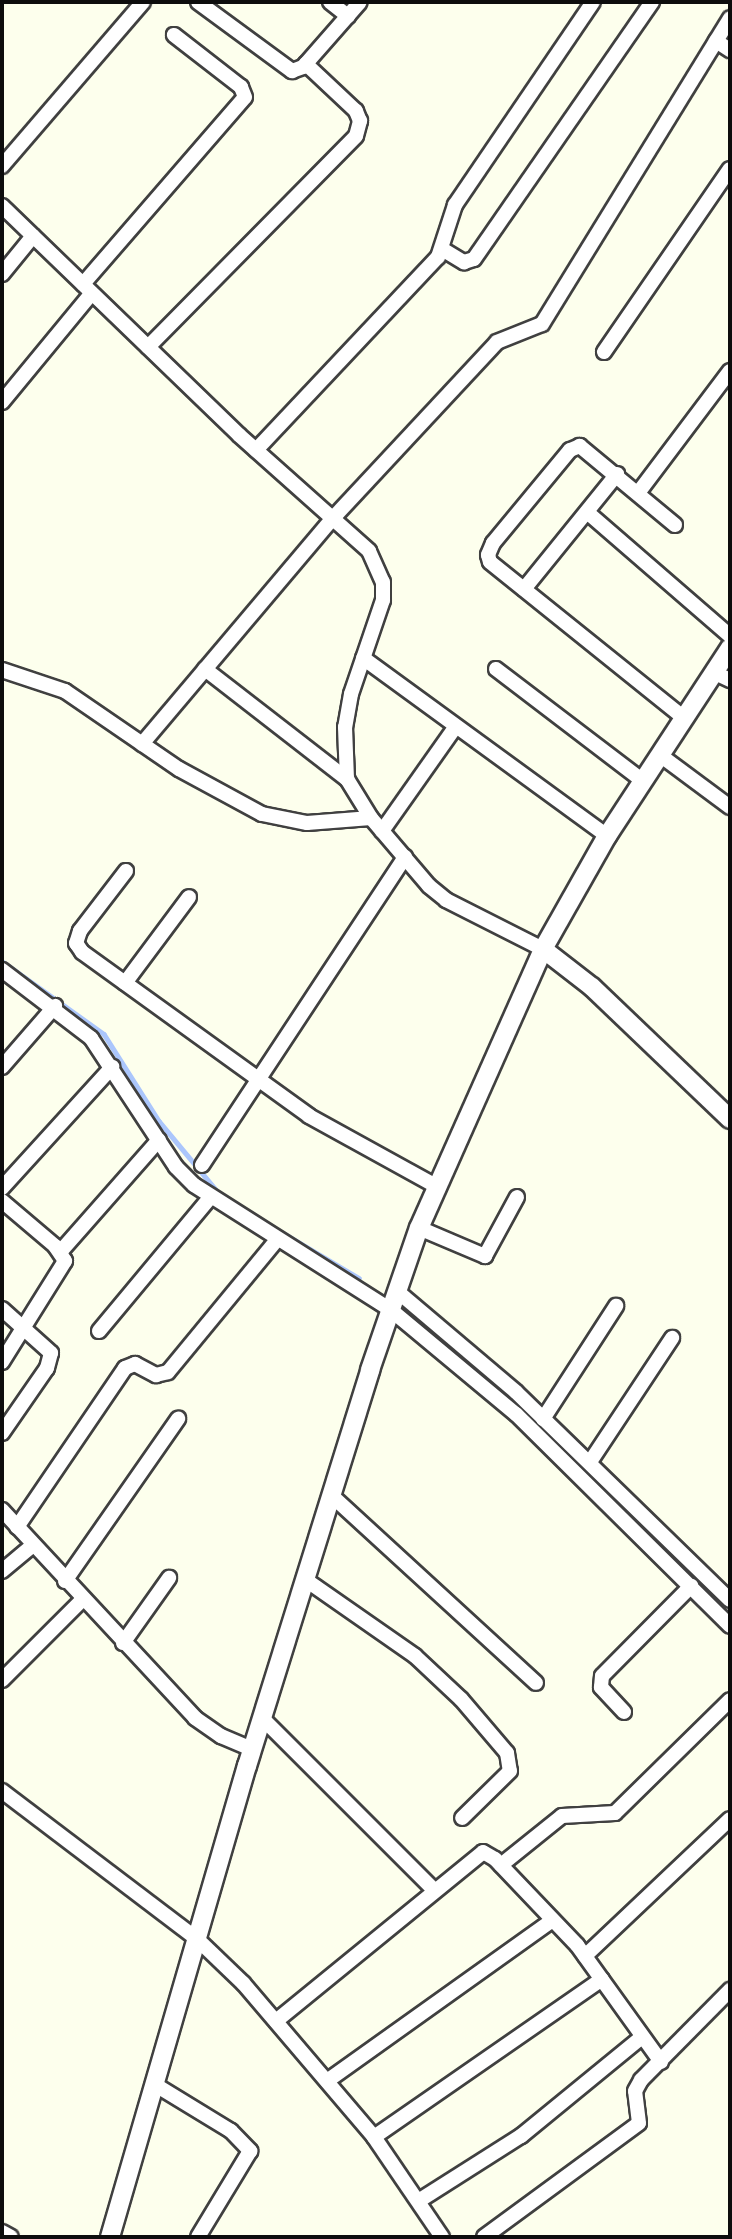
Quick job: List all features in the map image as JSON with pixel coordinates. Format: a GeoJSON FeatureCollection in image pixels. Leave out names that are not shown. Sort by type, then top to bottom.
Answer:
{"type":"FeatureCollection","features":[{"type":"Feature","properties":{"kind":"street"},"geometry":{"type":"LineString","coordinates":[[198,2],[285,67],[298,71],[360,2]]}},
{"type":"Feature","properties":{"kind":"street"},"geometry":{"type":"LineString","coordinates":[[330,2],[348,16]]}},
{"type":"Feature","properties":{"kind":"street"},"geometry":{"type":"LineString","coordinates":[[256,450],[442,249],[455,205],[593,2]]}},
{"type":"Feature","properties":{"kind":"street"},"geometry":{"type":"LineString","coordinates":[[442,249],[464,262],[474,259],[652,2]]}},
{"type":"Feature","properties":{"kind":"street"},"geometry":{"type":"LineString","coordinates":[[2,166],[136,4]]}},
{"type":"Feature","properties":{"kind":"street"},"geometry":{"type":"LineString","coordinates":[[142,744],[334,517],[497,342],[542,324],[730,18]]}},
{"type":"Feature","properties":{"kind":"street"},"geometry":{"type":"LineString","coordinates":[[2,402],[88,289],[245,97],[242,87],[174,35]]}},
{"type":"Feature","properties":{"kind":"street"},"geometry":{"type":"LineString","coordinates":[[716,41],[730,50]]}},
{"type":"Feature","properties":{"kind":"street"},"geometry":{"type":"LineString","coordinates":[[148,347],[356,136],[360,121],[356,111],[306,64]]}},
{"type":"Feature","properties":{"kind":"street"},"geometry":{"type":"LineString","coordinates":[[604,352],[730,169]]}},
{"type":"Feature","properties":{"kind":"street"},"geometry":{"type":"LineString","coordinates":[[2,206],[256,450],[369,551],[383,582],[383,600],[363,658],[345,727],[347,779]]}},
{"type":"Feature","properties":{"kind":"street"},"geometry":{"type":"LineString","coordinates":[[2,274],[33,236]]}},
{"type":"Feature","properties":{"kind":"street"},"geometry":{"type":"LineString","coordinates":[[638,493],[730,371]]}},
{"type":"Feature","properties":{"kind":"street"},"geometry":{"type":"LineString","coordinates":[[675,525],[586,448],[575,447],[492,543],[490,562],[684,718]]}},
{"type":"Feature","properties":{"kind":"street"},"geometry":{"type":"LineString","coordinates":[[524,590],[617,474]]}},
{"type":"Feature","properties":{"kind":"street"},"geometry":{"type":"LineString","coordinates":[[587,512],[730,636]]}},
{"type":"Feature","properties":{"kind":"street"},"geometry":{"type":"LineString","coordinates":[[110,2237],[252,1749],[331,1495],[419,1228],[543,949],[607,836],[684,718],[723,677],[730,648]]}},
{"type":"Feature","properties":{"kind":"street"},"geometry":{"type":"LineString","coordinates":[[363,658],[607,836]]}},
{"type":"Feature","properties":{"kind":"street"},"geometry":{"type":"LineString","coordinates":[[205,669],[347,779],[371,818],[446,900],[543,949],[592,987],[730,1119]]}},
{"type":"Feature","properties":{"kind":"street"},"geometry":{"type":"LineString","coordinates":[[496,669],[643,780]]}},
{"type":"Feature","properties":{"kind":"street"},"geometry":{"type":"LineString","coordinates":[[2,670],[65,691],[208,786],[278,820],[371,818]]}},
{"type":"Feature","properties":{"kind":"street"},"geometry":{"type":"LineString","coordinates":[[382,831],[456,726]]}},
{"type":"Feature","properties":{"kind":"street"},"geometry":{"type":"LineString","coordinates":[[660,755],[730,807]]}},
{"type":"Feature","properties":{"kind":"street"},"geometry":{"type":"LineString","coordinates":[[202,1165],[405,857]]}},
{"type":"Feature","properties":{"kind":"street"},"geometry":{"type":"LineString","coordinates":[[126,872],[80,930],[76,943],[82,952],[350,1142],[436,1186]]}},
{"type":"Feature","properties":{"kind":"street"},"geometry":{"type":"LineString","coordinates":[[125,983],[189,897]]}},
{"type":"Feature","properties":{"kind":"street"},"geometry":{"type":"LineString","coordinates":[[2,970],[55,1006],[91,1038],[177,1167],[210,1198],[391,1310],[516,1414],[730,1626]]}},
{"type":"Feature","properties":{"kind":"street"},"geometry":{"type":"LineString","coordinates":[[2,1067],[55,1006]]}},
{"type":"Feature","properties":{"kind":"street"},"geometry":{"type":"LineString","coordinates":[[2,1188],[112,1067]]}},
{"type":"Feature","properties":{"kind":"street"},"geometry":{"type":"LineString","coordinates":[[2,1362],[62,1268],[61,1251],[159,1140]]}},
{"type":"Feature","properties":{"kind":"street"},"geometry":{"type":"LineString","coordinates":[[419,1228],[485,1256],[517,1197]]}},
{"type":"Feature","properties":{"kind":"street"},"geometry":{"type":"LineString","coordinates":[[99,1331],[210,1198]]}},
{"type":"Feature","properties":{"kind":"street"},"geometry":{"type":"LineString","coordinates":[[2,1201],[61,1251]]}},
{"type":"Feature","properties":{"kind":"street"},"geometry":{"type":"LineString","coordinates":[[17,1527],[125,1368],[135,1364],[156,1375],[168,1372],[277,1240]]}},
{"type":"Feature","properties":{"kind":"street"},"geometry":{"type":"LineString","coordinates":[[397,1291],[590,1462],[730,1600]]}},
{"type":"Feature","properties":{"kind":"street"},"geometry":{"type":"LineString","coordinates":[[543,1419],[616,1306]]}},
{"type":"Feature","properties":{"kind":"street"},"geometry":{"type":"LineString","coordinates":[[2,1308],[48,1347],[51,1360],[2,1433]]}},
{"type":"Feature","properties":{"kind":"street"},"geometry":{"type":"LineString","coordinates":[[590,1462],[672,1338]]}},
{"type":"Feature","properties":{"kind":"street"},"geometry":{"type":"LineString","coordinates":[[65,1581],[178,1419]]}},
{"type":"Feature","properties":{"kind":"street"},"geometry":{"type":"LineString","coordinates":[[331,1495],[536,1683]]}},
{"type":"Feature","properties":{"kind":"street"},"geometry":{"type":"LineString","coordinates":[[2,1510],[82,1600],[201,1723],[252,1749]]}},
{"type":"Feature","properties":{"kind":"street"},"geometry":{"type":"LineString","coordinates":[[2,1571],[33,1545]]}},
{"type":"Feature","properties":{"kind":"street"},"geometry":{"type":"LineString","coordinates":[[123,1643],[169,1578]]}},
{"type":"Feature","properties":{"kind":"street"},"geometry":{"type":"LineString","coordinates":[[306,1580],[415,1656],[461,1699],[507,1753],[510,1771],[462,1818]]}},
{"type":"Feature","properties":{"kind":"street"},"geometry":{"type":"LineString","coordinates":[[624,1712],[601,1686],[602,1676],[691,1586]]}},
{"type":"Feature","properties":{"kind":"street"},"geometry":{"type":"LineString","coordinates":[[2,1680],[82,1600]]}},
{"type":"Feature","properties":{"kind":"street"},"geometry":{"type":"LineString","coordinates":[[501,1866],[562,1816],[615,1813],[730,1700]]}},
{"type":"Feature","properties":{"kind":"street"},"geometry":{"type":"LineString","coordinates":[[262,1718],[433,1889]]}},
{"type":"Feature","properties":{"kind":"street"},"geometry":{"type":"LineString","coordinates":[[2,1791],[197,1938],[276,2021],[374,2137],[420,2200],[442,2237]]}},
{"type":"Feature","properties":{"kind":"street"},"geometry":{"type":"LineString","coordinates":[[585,1956],[730,1819]]}},
{"type":"Feature","properties":{"kind":"street"},"geometry":{"type":"LineString","coordinates":[[276,2021],[476,1854],[489,1854],[585,1956],[661,2062]]}},
{"type":"Feature","properties":{"kind":"street"},"geometry":{"type":"LineString","coordinates":[[327,2081],[553,1920]]}},
{"type":"Feature","properties":{"kind":"street"},"geometry":{"type":"LineString","coordinates":[[374,2137],[602,1979]]}},
{"type":"Feature","properties":{"kind":"street"},"geometry":{"type":"LineString","coordinates":[[484,2237],[639,2123],[635,2091],[730,1990]]}},
{"type":"Feature","properties":{"kind":"street"},"geometry":{"type":"LineString","coordinates":[[420,2200],[522,2136],[642,2036]]}},
{"type":"Feature","properties":{"kind":"street"},"geometry":{"type":"LineString","coordinates":[[154,2084],[231,2131],[250,2151],[248,2162],[198,2237]]}},
{"type":"Feature","properties":{"kind":"street"},"geometry":{"type":"LineString","coordinates":[[2,2232],[11,2237]]}},
{"type":"Feature","properties":{"kind":"waterway"},"geometry":{"type":"LineString","coordinates":[[2,961],[104,1034],[159,1121],[218,1192]]}},
{"type":"Feature","properties":{"kind":"waterway"},"geometry":{"type":"LineString","coordinates":[[278,1230],[359,1278]]}},
{"type":"Feature","properties":{"kind":"waterway"},"geometry":{"type":"LineString","coordinates":[[417,1317],[488,1382]]}},
{"type":"Feature","properties":{"kind":"waterway"},"geometry":{"type":"LineString","coordinates":[[572,1460],[730,1616]]}}]}
